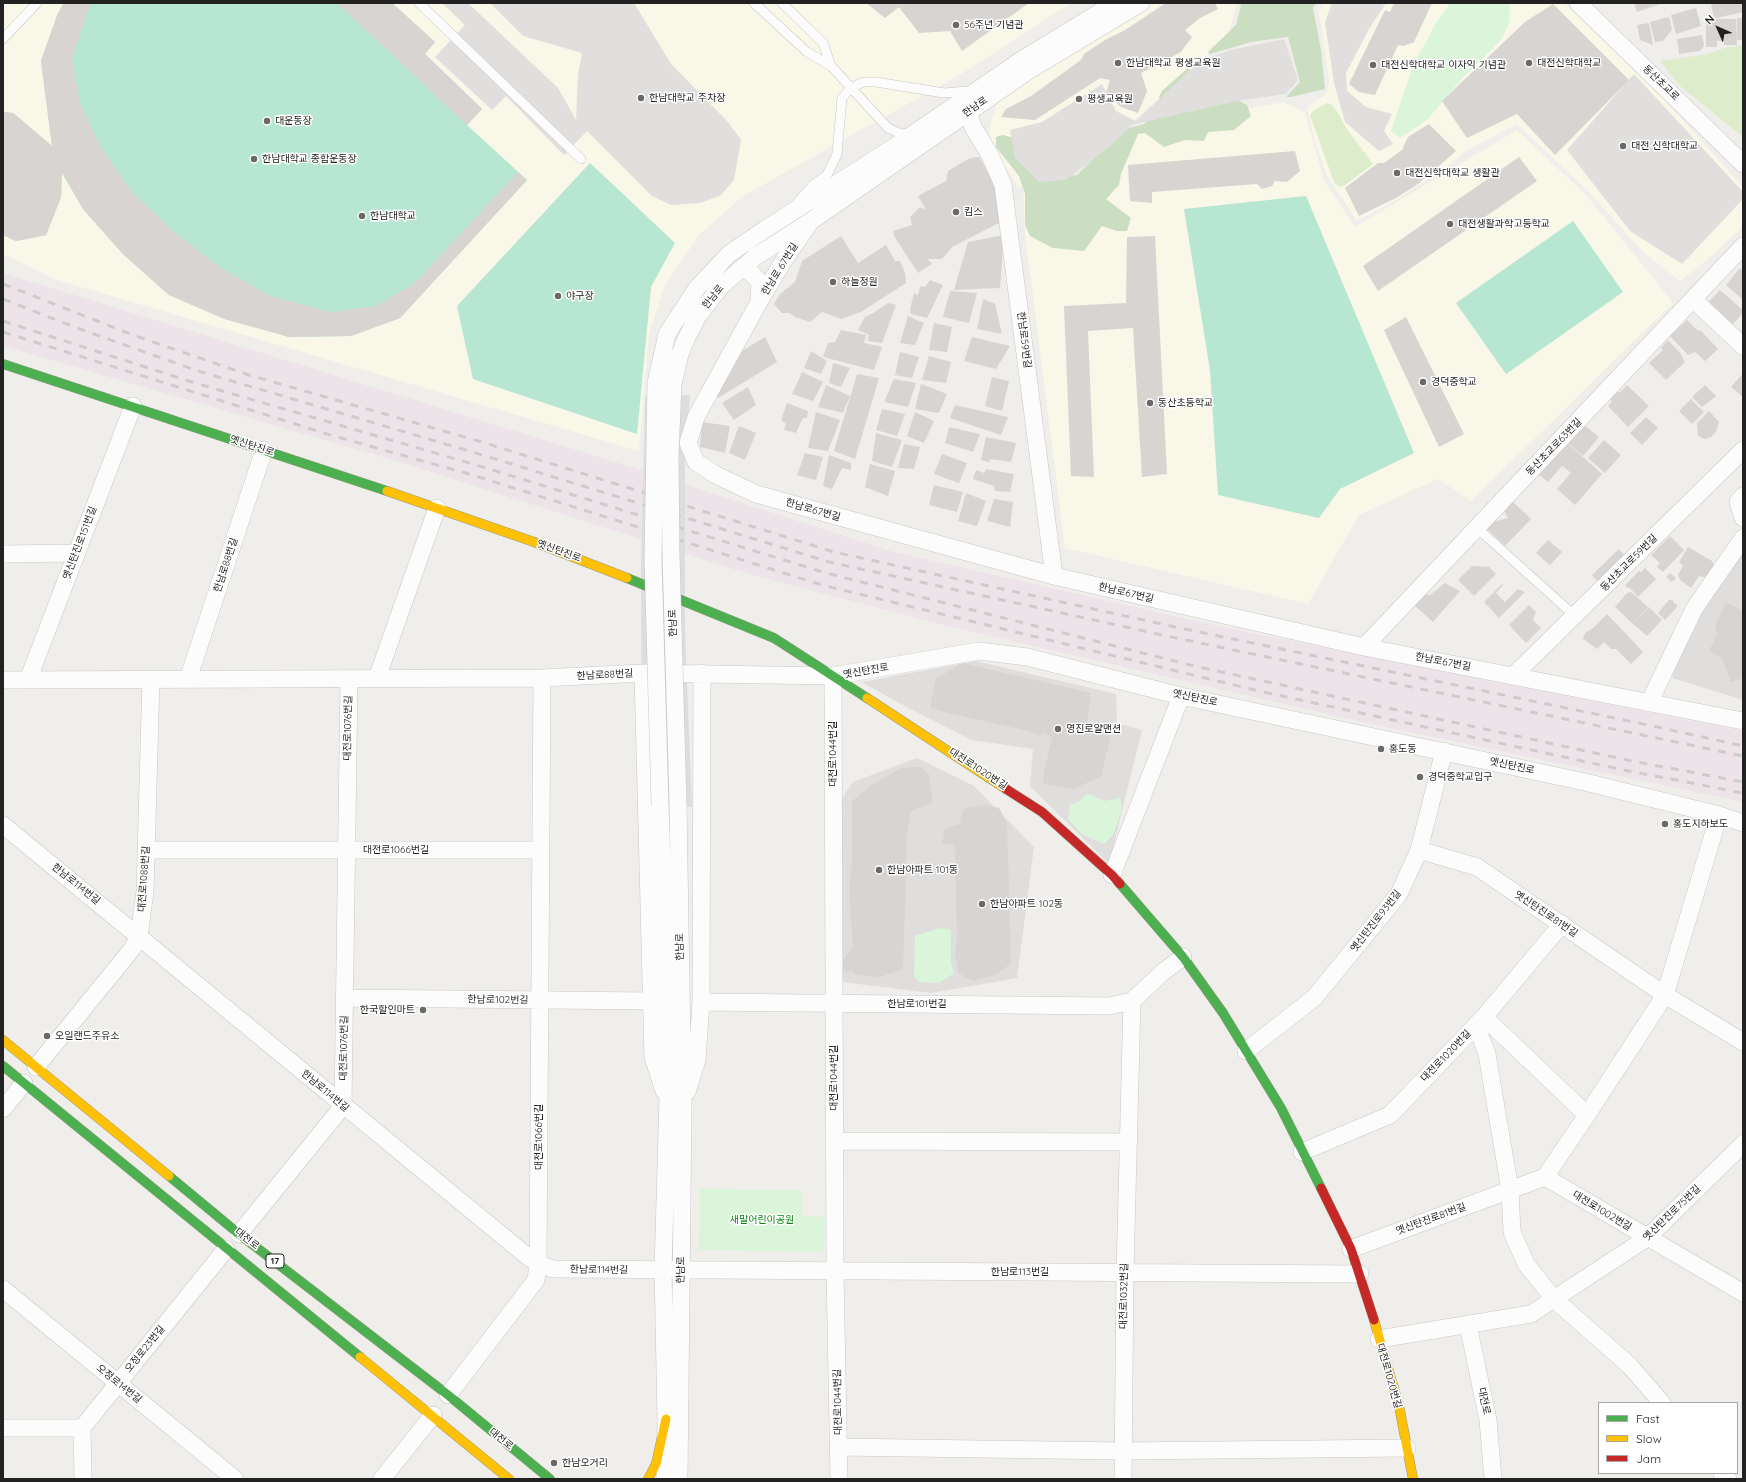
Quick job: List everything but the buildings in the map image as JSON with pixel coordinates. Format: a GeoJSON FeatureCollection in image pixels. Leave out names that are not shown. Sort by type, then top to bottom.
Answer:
{"type":"FeatureCollection","features":[{"type":"Feature","properties":{"kind":"street","name":"한남로"},"geometry":{"type":"LineString","coordinates":[[665,1479],[666,1419],[663,1270],[676,1105],[669,1062],[653,558],[656,383],[667,334],[697,288],[729,254],[886,152],[1020,61],[1115,3]]}},
{"type":"Feature","properties":{"kind":"street","name":"한남로"},"geometry":{"type":"LineString","coordinates":[[679,1479],[681,1271],[676,1105],[678,804],[670,456],[673,384],[680,354],[698,316],[720,286],[755,257],[811,221],[1028,70],[1141,3]]}},
{"type":"Feature","properties":{"kind":"street","name":"동산초교로"},"geometry":{"type":"LineString","coordinates":[[1578,3],[1743,164]]}},
{"type":"Feature","properties":{"kind":"street","name":"한남로59번길"},"geometry":{"type":"LineString","coordinates":[[968,112],[973,127],[990,155],[1003,185],[1054,576]]}},
{"type":"Feature","properties":{"kind":"street","name":"한남로 67번길"},"geometry":{"type":"LineString","coordinates":[[759,302],[784,260],[811,221]]}},
{"type":"Feature","properties":{"kind":"street","name":"동산초교로63번길"},"geometry":{"type":"LineString","coordinates":[[1364,647],[1694,300],[1743,246]]}},
{"type":"Feature","properties":{"kind":"street","name":"한남로 67번길"},"geometry":{"type":"LineString","coordinates":[[744,266],[760,282],[759,302]]}},
{"type":"Feature","properties":{"kind":"street"},"geometry":{"type":"LineString","coordinates":[[1694,300],[1743,346]]}},
{"type":"Feature","properties":{"kind":"street","name":"한남로67번길"},"geometry":{"type":"LineString","coordinates":[[759,302],[696,417],[688,443],[696,462],[756,494],[1054,576],[1364,647],[1743,721]]}},
{"type":"Feature","properties":{"kind":"street","name":"옛신탄진로"},"geometry":{"type":"LineString","coordinates":[[3,364],[437,508],[561,552],[681,599],[774,638],[833,676],[979,651],[1027,657],[1181,696],[1585,782],[1719,815],[1743,823]]}},
{"type":"Feature","properties":{"kind":"street","name":"옛신탄진로151번길"},"geometry":{"type":"LineString","coordinates":[[28,680],[133,406]]}},
{"type":"Feature","properties":{"kind":"street","name":"한남로88번길"},"geometry":{"type":"LineString","coordinates":[[188,679],[264,450]]}},
{"type":"Feature","properties":{"kind":"street","name":"동산초교로59번길"},"geometry":{"type":"LineString","coordinates":[[1514,676],[1743,450]]}},
{"type":"Feature","properties":{"kind":"street"},"geometry":{"type":"LineString","coordinates":[[1743,496],[1738,502],[1743,518]]}},
{"type":"Feature","properties":{"kind":"street"},"geometry":{"type":"LineString","coordinates":[[377,678],[437,508]]}},
{"type":"Feature","properties":{"kind":"street"},"geometry":{"type":"LineString","coordinates":[[1649,703],[1694,609],[1743,538]]}},
{"type":"Feature","properties":{"kind":"street"},"geometry":{"type":"LineString","coordinates":[[3,554],[76,553]]}},
{"type":"Feature","properties":{"kind":"street"},"geometry":{"type":"LineString","coordinates":[[643,673],[653,1057],[676,1105]]}},
{"type":"Feature","properties":{"kind":"street","name":"한남로88번길"},"geometry":{"type":"LineString","coordinates":[[3,680],[542,678],[643,673],[833,676]]}},
{"type":"Feature","properties":{"kind":"street"},"geometry":{"type":"LineString","coordinates":[[676,1105],[697,1060],[701,1002],[702,674]]}},
{"type":"Feature","properties":{"kind":"street","name":"대전로1020번길"},"geometry":{"type":"LineString","coordinates":[[833,676],[1042,812],[1112,875],[1183,957],[1223,1013],[1280,1108],[1351,1249],[1360,1274],[1399,1406],[1413,1479]]}},
{"type":"Feature","properties":{"kind":"street","name":"대전로1044번길"},"geometry":{"type":"LineString","coordinates":[[833,676],[835,1271],[839,1479]]}},
{"type":"Feature","properties":{"kind":"street","name":"대전로1066번길"},"geometry":{"type":"LineString","coordinates":[[448,1395],[536,1280],[538,1264],[542,678]]}},
{"type":"Feature","properties":{"kind":"street","name":"대전로1088번길"},"geometry":{"type":"LineString","coordinates":[[36,1067],[132,949],[139,936],[145,891],[151,679]]}},
{"type":"Feature","properties":{"kind":"street","name":"대전로1076번길"},"geometry":{"type":"LineString","coordinates":[[343,1106],[349,679]]}},
{"type":"Feature","properties":{"kind":"street"},"geometry":{"type":"LineString","coordinates":[[1112,875],[1181,696]]}},
{"type":"Feature","properties":{"kind":"street","name":"옛신탄진로93번길"},"geometry":{"type":"LineString","coordinates":[[1246,1052],[1314,998],[1398,894],[1419,850],[1444,751]]}},
{"type":"Feature","properties":{"kind":"street"},"geometry":{"type":"LineString","coordinates":[[1545,1177],[1665,995],[1719,815]]}},
{"type":"Feature","properties":{"kind":"street","name":"한남로114번길"},"geometry":{"type":"LineString","coordinates":[[3,825],[343,1106],[538,1264],[553,1269],[681,1271]]}},
{"type":"Feature","properties":{"kind":"street"},"geometry":{"type":"LineString","coordinates":[[146,850],[347,850]]}},
{"type":"Feature","properties":{"kind":"street","name":"대전로1066번길"},"geometry":{"type":"LineString","coordinates":[[347,850],[541,850]]}},
{"type":"Feature","properties":{"kind":"street","name":"옛신탄진로81번길"},"geometry":{"type":"LineString","coordinates":[[1419,850],[1477,867],[1665,995]]}},
{"type":"Feature","properties":{"kind":"street","name":"대전로1020번길"},"geometry":{"type":"LineString","coordinates":[[1302,1152],[1390,1115],[1480,1021],[1562,924]]}},
{"type":"Feature","properties":{"kind":"street"},"geometry":{"type":"LineString","coordinates":[[1132,1002],[1163,972],[1183,957]]}},
{"type":"Feature","properties":{"kind":"street"},"geometry":{"type":"LineString","coordinates":[[1665,995],[1743,1042]]}},
{"type":"Feature","properties":{"kind":"street","name":"한남로102번길"},"geometry":{"type":"LineString","coordinates":[[345,998],[651,1001]]}},
{"type":"Feature","properties":{"kind":"street","name":"한남로101번길"},"geometry":{"type":"LineString","coordinates":[[701,1002],[1109,1006],[1132,1002]]}},
{"type":"Feature","properties":{"kind":"street","name":"대전로1032번길"},"geometry":{"type":"LineString","coordinates":[[1123,1479],[1122,1451],[1125,1273],[1132,1002]]}},
{"type":"Feature","properties":{"kind":"street"},"geometry":{"type":"LineString","coordinates":[[1480,1021],[1587,1115]]}},
{"type":"Feature","properties":{"kind":"street"},"geometry":{"type":"LineString","coordinates":[[1480,1021],[1510,1190],[1512,1232],[1526,1264],[1554,1299],[1630,1366],[1661,1402]]}},
{"type":"Feature","properties":{"kind":"street","name":"대전로"},"geometry":{"type":"LineString","coordinates":[[3,1040],[239,1234],[448,1395],[550,1479]]}},
{"type":"Feature","properties":{"kind":"street","name":"17"},"geometry":{"type":"LineString","coordinates":[[3,1066],[226,1250],[433,1415],[509,1479]]}},
{"type":"Feature","properties":{"kind":"street"},"geometry":{"type":"LineString","coordinates":[[3,1109],[24,1083]]}},
{"type":"Feature","properties":{"kind":"street"},"geometry":{"type":"LineString","coordinates":[[239,1234],[343,1106]]}},
{"type":"Feature","properties":{"kind":"street"},"geometry":{"type":"LineString","coordinates":[[835,1141],[1129,1142]]}},
{"type":"Feature","properties":{"kind":"street","name":"옛신탄진로75번길"},"geometry":{"type":"LineString","coordinates":[[1379,1339],[1531,1314],[1647,1238],[1743,1144]]}},
{"type":"Feature","properties":{"kind":"street","name":"옛신탄진로81번길"},"geometry":{"type":"LineString","coordinates":[[1351,1249],[1545,1177]]}},
{"type":"Feature","properties":{"kind":"street","name":"대전로1002번길"},"geometry":{"type":"LineString","coordinates":[[1545,1177],[1743,1293]]}},
{"type":"Feature","properties":{"kind":"street","name":"오정로23번길"},"geometry":{"type":"LineString","coordinates":[[82,1428],[226,1250]]}},
{"type":"Feature","properties":{"kind":"street","name":"한남로113번길"},"geometry":{"type":"LineString","coordinates":[[681,1271],[1360,1274]]}},
{"type":"Feature","properties":{"kind":"street","name":"오정로14번길"},"geometry":{"type":"LineString","coordinates":[[3,1289],[234,1479]]}},
{"type":"Feature","properties":{"kind":"street","name":"대전로"},"geometry":{"type":"LineString","coordinates":[[1468,1325],[1488,1420],[1493,1479]]}},
{"type":"Feature","properties":{"kind":"street"},"geometry":{"type":"LineString","coordinates":[[382,1479],[433,1415]]}},
{"type":"Feature","properties":{"kind":"street"},"geometry":{"type":"LineString","coordinates":[[648,1479],[656,1464],[666,1419]]}},
{"type":"Feature","properties":{"kind":"street"},"geometry":{"type":"LineString","coordinates":[[3,1428],[82,1428],[83,1479]]}},
{"type":"Feature","properties":{"kind":"street"},"geometry":{"type":"LineString","coordinates":[[839,1447],[1122,1451],[1407,1448]]}},
{"type":"Feature","properties":{"kind":"lane"},"geometry":{"type":"LineString","coordinates":[[3,39],[37,3]]}},
{"type":"Feature","properties":{"kind":"lane"},"geometry":{"type":"LineString","coordinates":[[420,3],[581,159]]}},
{"type":"Feature","properties":{"kind":"lane"},"geometry":{"type":"LineString","coordinates":[[754,3],[807,52],[831,66],[888,128],[893,140],[886,152]]}},
{"type":"Feature","properties":{"kind":"lane"},"geometry":{"type":"LineString","coordinates":[[782,3],[823,43],[831,66]]}},
{"type":"Feature","properties":{"kind":"lane"},"geometry":{"type":"LineString","coordinates":[[786,216],[813,185],[827,174],[837,154],[842,98],[851,88],[863,82],[876,82],[944,93],[962,93],[979,89]]}},
{"type":"Feature","properties":{"kind":"lane"},"geometry":{"type":"LineString","coordinates":[[888,128],[901,134],[916,132]]}},
{"type":"Feature","properties":{"kind":"lane"},"geometry":{"type":"LineString","coordinates":[[1477,528],[1575,616]]}},
{"type":"Feature","properties":{"kind":"shaded area","name":"한남대학교"},"geometry":{"type":"Polygon","coordinates":[[[3,3],[1071,3],[963,73],[743,196],[699,235],[665,285],[649,333],[639,451],[57,280],[3,254],[3,3]]]}},
{"type":"Feature","properties":{"kind":"shaded area","name":"한남대학교 주차장"},"geometry":{"type":"Polygon","coordinates":[[[442,3],[468,3],[558,88],[576,120],[578,75],[582,53],[523,36],[490,3],[634,3],[671,64],[728,122],[741,140],[734,180],[720,196],[700,203],[671,205],[652,196],[587,131],[564,155],[506,96],[492,110],[435,57],[465,25],[442,3]]]}},
{"type":"Feature","properties":{"kind":"shaded area"},"geometry":{"type":"Polygon","coordinates":[[[1149,3],[1237,4],[1227,38],[1131,123],[1030,181],[1082,175],[1133,131],[1283,102],[1305,112],[1324,180],[1355,227],[1517,130],[1588,197],[1673,303],[1471,501],[1438,479],[1359,515],[1308,604],[1065,548],[1025,234],[1023,186],[1019,188],[1007,169],[989,147],[990,126],[997,103],[1004,94],[1149,3]]]}},
{"type":"Feature","properties":{"kind":"shaded area","name":"대전 신학대학교"},"geometry":{"type":"Polygon","coordinates":[[[1324,3],[1564,3],[1655,89],[1743,187],[1743,226],[1713,255],[1680,281],[1643,252],[1587,190],[1517,124],[1467,150],[1442,170],[1396,200],[1357,221],[1326,174],[1313,134],[1307,107],[1326,94],[1329,82],[1319,11],[1324,3]]]}},
{"type":"Feature","properties":{"kind":"shaded area"},"geometry":{"type":"Polygon","coordinates":[[[1332,3],[1386,3],[1369,29],[1346,73],[1347,91],[1366,107],[1392,114],[1384,131],[1393,144],[1379,151],[1345,122],[1334,83],[1325,22],[1332,3]]]}},
{"type":"Feature","properties":{"kind":"shaded area"},"geometry":{"type":"Polygon","coordinates":[[[1284,39],[1298,80],[1286,94],[1237,101],[1132,125],[1109,147],[1066,180],[1039,182],[1015,158],[1010,130],[1042,122],[1102,84],[1116,111],[1136,121],[1201,60],[1231,50],[1284,39]]]}},
{"type":"Feature","properties":{"kind":"shaded area"},"geometry":{"type":"Polygon","coordinates":[[[1634,74],[1743,192],[1743,199],[1682,264],[1630,231],[1567,150],[1634,74]]]}},
{"type":"Feature","properties":{"kind":"shaded area"},"geometry":{"type":"Polygon","coordinates":[[[3,273],[606,459],[894,552],[1227,628],[1743,731],[1743,802],[1362,722],[947,626],[752,575],[400,462],[3,346],[3,273]]]}},
{"type":"Feature","properties":{"kind":"shaded area"},"geometry":{"type":"Polygon","coordinates":[[[1743,553],[1743,700],[1672,678],[1679,649],[1701,607],[1743,553]]]}},
{"type":"Feature","properties":{"kind":"shaded area"},"geometry":{"type":"Polygon","coordinates":[[[976,661],[1116,694],[1117,723],[1142,730],[1109,864],[1030,786],[1033,749],[972,740],[897,702],[862,682],[976,661]]]}},
{"type":"Feature","properties":{"kind":"shaded area"},"geometry":{"type":"Polygon","coordinates":[[[917,758],[974,786],[1034,847],[1017,978],[931,993],[842,982],[841,800],[853,782],[917,758]]]}},
{"type":"Feature","properties":{"kind":"green space","name":"한남대학교 종합운동장"},"geometry":{"type":"Polygon","coordinates":[[[64,3],[392,3],[435,42],[425,54],[482,109],[467,125],[527,180],[400,318],[351,336],[289,337],[169,295],[123,254],[83,209],[62,173],[61,197],[46,235],[16,241],[3,235],[3,112],[13,113],[52,146],[41,61],[58,13],[64,3]]]}},
{"type":"Feature","properties":{"kind":"green space"},"geometry":{"type":"Polygon","coordinates":[[[1239,3],[1316,3],[1313,8],[1321,50],[1325,89],[1286,97],[1300,82],[1288,37],[1251,42],[1210,54],[1208,52],[1236,25],[1241,5],[1239,3]]]}},
{"type":"Feature","properties":{"kind":"green space"},"geometry":{"type":"Polygon","coordinates":[[[1450,3],[1510,3],[1509,24],[1500,41],[1458,83],[1428,119],[1400,138],[1391,131],[1413,66],[1436,23],[1450,3]]]}},
{"type":"Feature","properties":{"kind":"green space"},"geometry":{"type":"Polygon","coordinates":[[[1743,45],[1743,137],[1679,85],[1660,61],[1708,54],[1724,48],[1743,45]]]}},
{"type":"Feature","properties":{"kind":"green space"},"geometry":{"type":"Polygon","coordinates":[[[1188,68],[1247,105],[1251,116],[1234,130],[1208,132],[1204,141],[1185,140],[1164,147],[1145,133],[1138,134],[1121,174],[1119,185],[1106,199],[1131,218],[1127,231],[1117,231],[1102,226],[1084,251],[1053,248],[1030,236],[1025,225],[1025,194],[1019,176],[996,147],[996,137],[1003,135],[1014,138],[1044,178],[1077,175],[1122,130],[1144,124],[1163,106],[1159,97],[1162,91],[1188,68]]]}},
{"type":"Feature","properties":{"kind":"green space"},"geometry":{"type":"Polygon","coordinates":[[[1328,103],[1332,105],[1338,113],[1346,128],[1373,164],[1345,185],[1339,187],[1334,182],[1310,115],[1314,110],[1328,103]]]}},
{"type":"Feature","properties":{"kind":"green space","name":"야구장"},"geometry":{"type":"Polygon","coordinates":[[[590,163],[675,243],[651,287],[637,434],[473,379],[457,306],[590,163]]]}},
{"type":"Feature","properties":{"kind":"green space"},"geometry":{"type":"Polygon","coordinates":[[[1306,196],[1414,453],[1340,489],[1319,518],[1218,495],[1210,370],[1184,209],[1306,196]]]}},
{"type":"Feature","properties":{"kind":"green space"},"geometry":{"type":"Polygon","coordinates":[[[1573,221],[1623,292],[1506,374],[1456,303],[1573,221]]]}},
{"type":"Feature","properties":{"kind":"green space"},"geometry":{"type":"Polygon","coordinates":[[[1087,793],[1104,801],[1120,798],[1122,809],[1113,835],[1104,844],[1082,834],[1068,819],[1070,805],[1080,801],[1087,793]]]}},
{"type":"Feature","properties":{"kind":"green space"},"geometry":{"type":"Polygon","coordinates":[[[940,928],[951,930],[951,963],[954,973],[939,983],[919,982],[914,976],[915,936],[940,928]]]}},
{"type":"Feature","properties":{"kind":"green space","name":"새말어린이공원"},"geometry":{"type":"Polygon","coordinates":[[[700,1189],[801,1190],[801,1216],[825,1217],[824,1252],[699,1250],[700,1189]]]}},
{"type":"Feature","properties":{"kind":"pier"},"geometry":{"type":"Polygon","coordinates":[[[690,395],[685,456],[685,630],[692,807],[642,806],[641,564],[645,397],[690,395]]]}},
{"type":"Feature","properties":{"kind":"railway"},"geometry":{"type":"LineString","coordinates":[[3,284],[133,335],[249,375],[482,442],[834,552],[1180,628],[1743,746]]}},
{"type":"Feature","properties":{"kind":"railway"},"geometry":{"type":"LineString","coordinates":[[3,299],[77,328],[198,371],[476,453],[829,562],[1176,638],[1743,756]]}},
{"type":"Feature","properties":{"kind":"railway"},"geometry":{"type":"LineString","coordinates":[[3,321],[195,383],[473,464],[826,573],[1194,666],[1632,761],[1743,782]]}},
{"type":"Feature","properties":{"kind":"railway"},"geometry":{"type":"LineString","coordinates":[[3,332],[327,434],[469,474],[822,585],[1259,691],[1624,770],[1743,793]]}},
{"type":"Feature","properties":{"kind":"traffic: fast"},"geometry":{"type":"LineString","coordinates":[[3,364],[387,491]]}},
{"type":"Feature","properties":{"kind":"traffic: fast"},"geometry":{"type":"LineString","coordinates":[[627,578],[774,638],[867,698]]}},
{"type":"Feature","properties":{"kind":"traffic: fast"},"geometry":{"type":"LineString","coordinates":[[1120,884],[1183,957],[1223,1013],[1281,1108],[1321,1188]]}},
{"type":"Feature","properties":{"kind":"traffic: fast"},"geometry":{"type":"LineString","coordinates":[[3,1066],[360,1357]]}},
{"type":"Feature","properties":{"kind":"traffic: fast"},"geometry":{"type":"LineString","coordinates":[[169,1176],[239,1234],[448,1395],[550,1479]]}},
{"type":"Feature","properties":{"kind":"traffic: slow"},"geometry":{"type":"LineString","coordinates":[[387,491],[534,542],[627,578]]}},
{"type":"Feature","properties":{"kind":"traffic: slow"},"geometry":{"type":"LineString","coordinates":[[867,698],[1006,789]]}},
{"type":"Feature","properties":{"kind":"traffic: slow"},"geometry":{"type":"LineString","coordinates":[[3,1040],[169,1176]]}},
{"type":"Feature","properties":{"kind":"traffic: slow"},"geometry":{"type":"LineString","coordinates":[[1374,1320],[1399,1406],[1413,1479]]}},
{"type":"Feature","properties":{"kind":"traffic: slow"},"geometry":{"type":"LineString","coordinates":[[360,1357],[509,1479]]}},
{"type":"Feature","properties":{"kind":"traffic: slow"},"geometry":{"type":"LineString","coordinates":[[648,1479],[656,1464],[666,1419]]}},
{"type":"Feature","properties":{"kind":"traffic: jam"},"geometry":{"type":"LineString","coordinates":[[1006,789],[1042,812],[1120,884]]}},
{"type":"Feature","properties":{"kind":"traffic: jam"},"geometry":{"type":"LineString","coordinates":[[1321,1188],[1351,1249],[1374,1320]]}},
{"type":"Feature","properties":{"kind":"place","name":"56주년 기념관"},"geometry":{"type":"Point","coordinates":[956,25]}},
{"type":"Feature","properties":{"kind":"place","name":"한남대학교 평생교육원"},"geometry":{"type":"Point","coordinates":[1118,63]}},
{"type":"Feature","properties":{"kind":"place","name":"대전신학대학교"},"geometry":{"type":"Point","coordinates":[1529,63]}},
{"type":"Feature","properties":{"kind":"place","name":"대전신학대학교 이자익 기념관"},"geometry":{"type":"Point","coordinates":[1373,65]}},
{"type":"Feature","properties":{"kind":"place","name":"한남대학교 주차장"},"geometry":{"type":"Point","coordinates":[641,98]}},
{"type":"Feature","properties":{"kind":"place","name":"평생교육원"},"geometry":{"type":"Point","coordinates":[1079,99]}},
{"type":"Feature","properties":{"kind":"place","name":"대운동장"},"geometry":{"type":"Point","coordinates":[267,121]}},
{"type":"Feature","properties":{"kind":"place","name":"대전 신학대학교"},"geometry":{"type":"Point","coordinates":[1623,146]}},
{"type":"Feature","properties":{"kind":"place","name":"한남대학교 종합운동장"},"geometry":{"type":"Point","coordinates":[254,159]}},
{"type":"Feature","properties":{"kind":"place","name":"대전신학대학교 생활관"},"geometry":{"type":"Point","coordinates":[1397,173]}},
{"type":"Feature","properties":{"kind":"place","name":"킴스"},"geometry":{"type":"Point","coordinates":[956,212]}},
{"type":"Feature","properties":{"kind":"place","name":"한남대학교"},"geometry":{"type":"Point","coordinates":[362,216]}},
{"type":"Feature","properties":{"kind":"place","name":"대전생활과학고등학교"},"geometry":{"type":"Point","coordinates":[1450,224]}},
{"type":"Feature","properties":{"kind":"place","name":"하늘정원"},"geometry":{"type":"Point","coordinates":[833,282]}},
{"type":"Feature","properties":{"kind":"place","name":"야구장"},"geometry":{"type":"Point","coordinates":[558,296]}},
{"type":"Feature","properties":{"kind":"place","name":"경덕중학교"},"geometry":{"type":"Point","coordinates":[1423,382]}},
{"type":"Feature","properties":{"kind":"place","name":"동산초등학교"},"geometry":{"type":"Point","coordinates":[1150,403]}},
{"type":"Feature","properties":{"kind":"place","name":"영진로얄맨션"},"geometry":{"type":"Point","coordinates":[1058,729]}},
{"type":"Feature","properties":{"kind":"place","name":"홍도동"},"geometry":{"type":"Point","coordinates":[1381,749]}},
{"type":"Feature","properties":{"kind":"place","name":"경덕중학교입구"},"geometry":{"type":"Point","coordinates":[1420,777]}},
{"type":"Feature","properties":{"kind":"place","name":"홍도지하보도"},"geometry":{"type":"Point","coordinates":[1665,824]}},
{"type":"Feature","properties":{"kind":"place","name":"한남아파트 101동"},"geometry":{"type":"Point","coordinates":[879,870]}},
{"type":"Feature","properties":{"kind":"place","name":"한남아파트 102동"},"geometry":{"type":"Point","coordinates":[982,904]}},
{"type":"Feature","properties":{"kind":"place","name":"한국할인마트"},"geometry":{"type":"Point","coordinates":[423,1010]}},
{"type":"Feature","properties":{"kind":"place","name":"오일랜드주유소"},"geometry":{"type":"Point","coordinates":[47,1036]}},
{"type":"Feature","properties":{"kind":"place","name":"한남오거리"},"geometry":{"type":"Point","coordinates":[554,1463]}}]}
